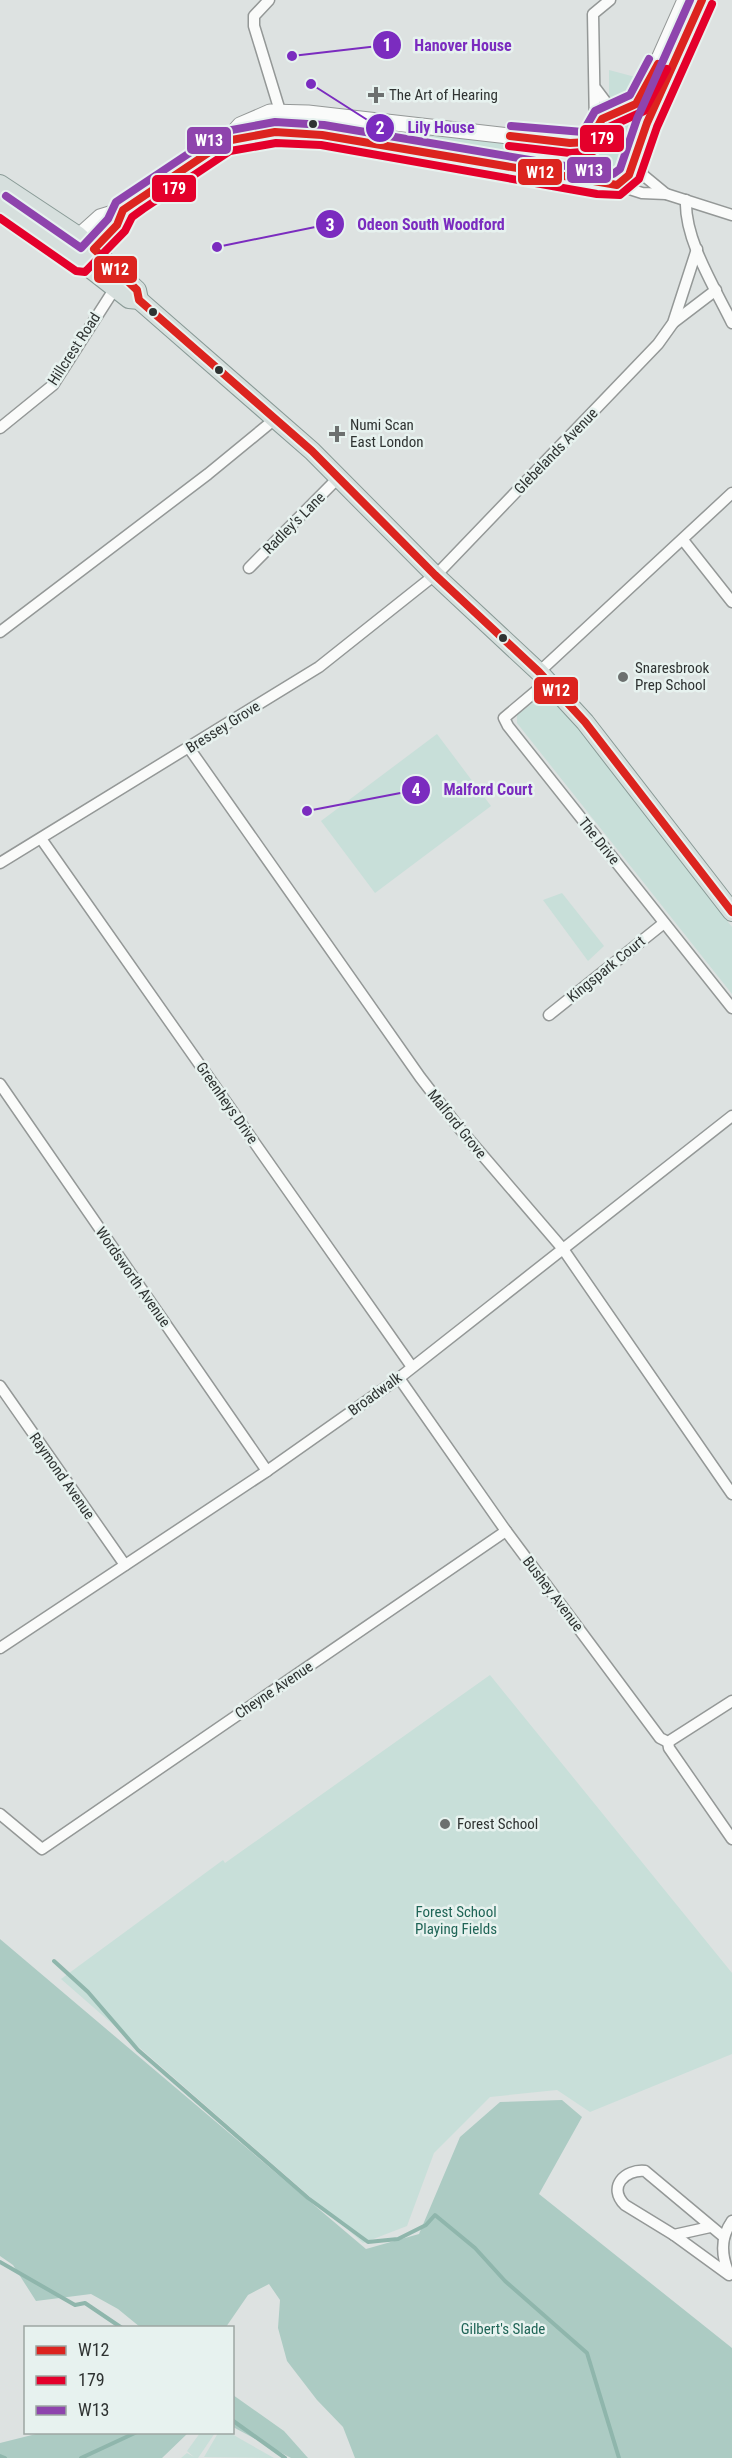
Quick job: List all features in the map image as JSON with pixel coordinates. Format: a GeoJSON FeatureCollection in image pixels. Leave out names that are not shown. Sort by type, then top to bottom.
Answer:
{"type":"FeatureCollection","features":[{"type":"Feature","properties":{"kind":"main road"},"geometry":{"type":"LineString","coordinates":[[226,141],[282,131],[322,135],[617,185],[629,175],[637,156],[649,100],[686,0]]}},
{"type":"Feature","properties":{"kind":"main road"},"geometry":{"type":"LineString","coordinates":[[592,182],[587,173],[589,142],[595,127],[602,119],[649,100],[702,0]]}},
{"type":"Feature","properties":{"kind":"main road"},"geometry":{"type":"LineString","coordinates":[[280,111],[282,131]]}},
{"type":"Feature","properties":{"kind":"main road"},"geometry":{"type":"LineString","coordinates":[[65,249],[77,235],[100,216],[123,210],[226,141],[240,125],[260,114],[280,111],[570,143],[589,142]]}},
{"type":"Feature","properties":{"kind":"main road"},"geometry":{"type":"LineString","coordinates":[[618,112],[636,120],[642,137]]}},
{"type":"Feature","properties":{"kind":"main road"},"geometry":{"type":"LineString","coordinates":[[511,167],[516,136]]}},
{"type":"Feature","properties":{"kind":"main road"},"geometry":{"type":"LineString","coordinates":[[0,184],[77,235],[88,256],[115,288],[129,299],[139,300]]}},
{"type":"Feature","properties":{"kind":"main road"},"geometry":{"type":"LineString","coordinates":[[0,205],[65,249],[88,256],[136,290],[139,300],[339,477],[435,575],[544,676],[623,769],[732,912]]}},
{"type":"Feature","properties":{"kind":"main road"},"geometry":{"type":"LineString","coordinates":[[88,256],[117,225],[123,210]]}},
{"type":"Feature","properties":{"kind":"street"},"geometry":{"type":"LineString","coordinates":[[269,0],[254,16],[254,26],[280,111]]}},
{"type":"Feature","properties":{"kind":"street"},"geometry":{"type":"LineString","coordinates":[[595,127],[593,14],[603,2]]}},
{"type":"Feature","properties":{"kind":"street"},"geometry":{"type":"LineString","coordinates":[[596,89],[618,112]]}},
{"type":"Feature","properties":{"kind":"street"},"geometry":{"type":"LineString","coordinates":[[637,156],[643,176],[666,194]]}},
{"type":"Feature","properties":{"kind":"street"},"geometry":{"type":"LineString","coordinates":[[617,185],[642,193],[666,194],[732,215]]}},
{"type":"Feature","properties":{"kind":"street"},"geometry":{"type":"LineString","coordinates":[[686,200],[687,222],[732,323]]}},
{"type":"Feature","properties":{"kind":"street","name":"Glebelands Avenue"},"geometry":{"type":"LineString","coordinates":[[435,575],[658,344],[673,323],[698,249]]}},
{"type":"Feature","properties":{"kind":"street","name":"Hillcrest Road"},"geometry":{"type":"LineString","coordinates":[[0,428],[53,385],[115,288]]}},
{"type":"Feature","properties":{"kind":"street","name":"Glebelands Avenue"},"geometry":{"type":"LineString","coordinates":[[673,323],[716,290]]}},
{"type":"Feature","properties":{"kind":"street"},"geometry":{"type":"LineString","coordinates":[[0,632],[208,474],[275,419]]}},
{"type":"Feature","properties":{"kind":"street","name":"Radley's Lane"},"geometry":{"type":"LineString","coordinates":[[249,568],[339,477]]}},
{"type":"Feature","properties":{"kind":"street"},"geometry":{"type":"LineString","coordinates":[[544,676],[732,493]]}},
{"type":"Feature","properties":{"kind":"street"},"geometry":{"type":"LineString","coordinates":[[683,540],[732,602]]}},
{"type":"Feature","properties":{"kind":"street","name":"Bressey Grove"},"geometry":{"type":"LineString","coordinates":[[0,863],[42,840],[319,667],[435,575]]}},
{"type":"Feature","properties":{"kind":"street","name":"The Drive"},"geometry":{"type":"LineString","coordinates":[[544,676],[508,713],[504,718],[505,722],[732,1008]]}},
{"type":"Feature","properties":{"kind":"street","name":"Malford Grove"},"geometry":{"type":"LineString","coordinates":[[189,748],[420,1077],[460,1129],[563,1249],[732,1494]]}},
{"type":"Feature","properties":{"kind":"street","name":"Greenheys Drive"},"geometry":{"type":"LineString","coordinates":[[42,840],[412,1367]]}},
{"type":"Feature","properties":{"kind":"street","name":"Kingspark Court"},"geometry":{"type":"LineString","coordinates":[[549,1015],[664,923]]}},
{"type":"Feature","properties":{"kind":"street","name":"Wordsworth Avenue"},"geometry":{"type":"LineString","coordinates":[[0,1083],[267,1471]]}},
{"type":"Feature","properties":{"kind":"street","name":"Broadwalk"},"geometry":{"type":"LineString","coordinates":[[1,1646],[267,1471],[399,1378],[732,1116]]}},
{"type":"Feature","properties":{"kind":"street","name":"Bushey Avenue"},"geometry":{"type":"LineString","coordinates":[[399,1378],[506,1531],[660,1738],[668,1742],[669,1748],[732,1839]]}},
{"type":"Feature","properties":{"kind":"street","name":"Raymond Avenue"},"geometry":{"type":"LineString","coordinates":[[0,1386],[125,1565]]}},
{"type":"Feature","properties":{"kind":"street","name":"Cheyne Avenue"},"geometry":{"type":"LineString","coordinates":[[0,1814],[42,1849],[506,1531]]}},
{"type":"Feature","properties":{"kind":"street"},"geometry":{"type":"LineString","coordinates":[[668,1742],[732,1701]]}},
{"type":"Feature","properties":{"kind":"street"},"geometry":{"type":"LineString","coordinates":[[724,2237],[645,2171],[634,2170],[621,2177],[617,2189],[619,2199],[730,2276]]}},
{"type":"Feature","properties":{"kind":"street"},"geometry":{"type":"LineString","coordinates":[[730,2276],[722,2258],[724,2237],[732,2221]]}},
{"type":"Feature","properties":{"kind":"street"},"geometry":{"type":"LineString","coordinates":[[674,2235],[710,2227]]}},
{"type":"Feature","properties":{"kind":"green space"},"geometry":{"type":"Polygon","coordinates":[[[609,70],[639,78],[630,96],[624,101],[609,96],[609,70]]]}},
{"type":"Feature","properties":{"kind":"green space"},"geometry":{"type":"Polygon","coordinates":[[[286,118],[507,143],[509,146],[505,159],[287,124],[286,118]]]}},
{"type":"Feature","properties":{"kind":"green space"},"geometry":{"type":"Polygon","coordinates":[[[616,119],[630,123],[635,136],[624,173],[606,178],[597,172],[595,158],[603,128],[616,119]]]}},
{"type":"Feature","properties":{"kind":"green space"},"geometry":{"type":"Polygon","coordinates":[[[543,695],[550,695],[576,725],[732,927],[732,994],[517,723],[517,715],[543,695]]]}},
{"type":"Feature","properties":{"kind":"green space"},"geometry":{"type":"Polygon","coordinates":[[[437,734],[491,806],[375,893],[321,821],[437,734]]]}},
{"type":"Feature","properties":{"kind":"green space"},"geometry":{"type":"Polygon","coordinates":[[[562,893],[604,946],[588,961],[543,900],[562,893]]]}},
{"type":"Feature","properties":{"kind":"green space","name":"Forest School Playing Fields"},"geometry":{"type":"Polygon","coordinates":[[[490,1675],[732,1973],[732,2054],[590,2112],[557,2090],[490,2097],[434,2153],[407,2226],[363,2243],[61,1979],[223,1860],[225,1863],[490,1675]]]}},
{"type":"Feature","properties":{"kind":"green space","name":"Gilbert's Slade"},"geometry":{"type":"Polygon","coordinates":[[[0,1939],[366,2249],[419,2234],[460,2137],[500,2102],[562,2100],[582,2117],[539,2194],[732,2348],[732,2458],[355,2458],[343,2427],[317,2400],[287,2361],[278,2328],[280,2300],[269,2284],[248,2295],[227,2326],[139,2326],[118,2309],[91,2294],[36,2301],[13,2265],[0,2256],[0,1939]]]}},
{"type":"Feature","properties":{"kind":"green space"},"geometry":{"type":"Polygon","coordinates":[[[234,2396],[284,2431],[308,2458],[291,2458],[234,2428],[234,2396]]]}},
{"type":"Feature","properties":{"kind":"green space"},"geometry":{"type":"Polygon","coordinates":[[[36,2434],[187,2434],[162,2458],[0,2458],[0,2443],[36,2434]]]}},
{"type":"Feature","properties":{"kind":"green space"},"geometry":{"type":"Polygon","coordinates":[[[199,2434],[214,2434],[198,2458],[181,2458],[187,2453],[194,2457],[187,2451],[199,2434]]]}},
{"type":"Feature","properties":{"kind":"green space"},"geometry":{"type":"Polygon","coordinates":[[[217,2434],[232,2434],[274,2458],[204,2457],[217,2434]]]}},
{"type":"Feature","properties":{"kind":"waterway"},"geometry":{"type":"LineString","coordinates":[[54,1961],[88,1992],[138,2050],[308,2198],[368,2242],[398,2239],[426,2225],[435,2215],[475,2248],[505,2281],[587,2353],[619,2458]]}},
{"type":"Feature","properties":{"kind":"waterway"},"geometry":{"type":"LineString","coordinates":[[0,2262],[75,2305],[85,2303],[119,2326]]}},
{"type":"Feature","properties":{"kind":"waterway"},"geometry":{"type":"LineString","coordinates":[[234,2421],[285,2458]]}},
{"type":"Feature","properties":{"kind":"waterway"},"geometry":{"type":"LineString","coordinates":[[81,2458],[133,2434]]}},
{"type":"Feature","properties":{"kind":"waterway"},"geometry":{"type":"LineString","coordinates":[[0,2456],[5,2458]]}},
{"type":"Feature","properties":{"kind":"transit line","name":"W13"},"geometry":{"type":"LineString","coordinates":[[6,196],[81,248],[108,219],[116,202],[221,132],[275,122],[324,125],[613,174],[620,169],[637,119],[690,0]]}},
{"type":"Feature","properties":{"kind":"transit line","name":"W12"},"geometry":{"type":"LineString","coordinates":[[702,0],[647,123],[629,175],[617,185],[322,135],[275,132],[226,141],[123,210],[117,225],[94,249],[137,290],[139,300],[312,451],[435,575],[539,672],[585,722],[732,912]]}},
{"type":"Feature","properties":{"kind":"transit line","name":"179"},"geometry":{"type":"LineString","coordinates":[[0,218],[76,271],[85,272],[125,231],[132,217],[143,209],[230,151],[276,143],[321,145],[597,194],[620,195],[639,179],[657,127],[712,4]]}},
{"type":"Feature","properties":{"kind":"transit line","name":"W13"},"geometry":{"type":"LineString","coordinates":[[511,126],[583,132],[595,111],[630,95],[649,59]]}},
{"type":"Feature","properties":{"kind":"transit line","name":"W12"},"geometry":{"type":"LineString","coordinates":[[510,136],[570,143],[589,142],[602,119],[636,104],[658,64]]}},
{"type":"Feature","properties":{"kind":"transit line","name":"179"},"geometry":{"type":"LineString","coordinates":[[509,146],[570,153],[594,151],[609,127],[644,111],[667,69]]}},
{"type":"Feature","properties":{"kind":"place","name":"Hanover House"},"geometry":{"type":"Point","coordinates":[292,56]}},
{"type":"Feature","properties":{"kind":"place","name":"Lily House"},"geometry":{"type":"Point","coordinates":[311,84]}},
{"type":"Feature","properties":{"kind":"place","name":"The Art of Hearing"},"geometry":{"type":"Point","coordinates":[376,95]}},
{"type":"Feature","properties":{"kind":"place","name":"Odeon South Woodford"},"geometry":{"type":"Point","coordinates":[217,247]}},
{"type":"Feature","properties":{"kind":"place","name":"Numi Scan East London"},"geometry":{"type":"Point","coordinates":[337,434]}},
{"type":"Feature","properties":{"kind":"place","name":"Snaresbrook Prep School"},"geometry":{"type":"Point","coordinates":[623,677]}},
{"type":"Feature","properties":{"kind":"place","name":"Malford Court"},"geometry":{"type":"Point","coordinates":[307,811]}},
{"type":"Feature","properties":{"kind":"place","name":"Forest School"},"geometry":{"type":"Point","coordinates":[445,1824]}}]}
